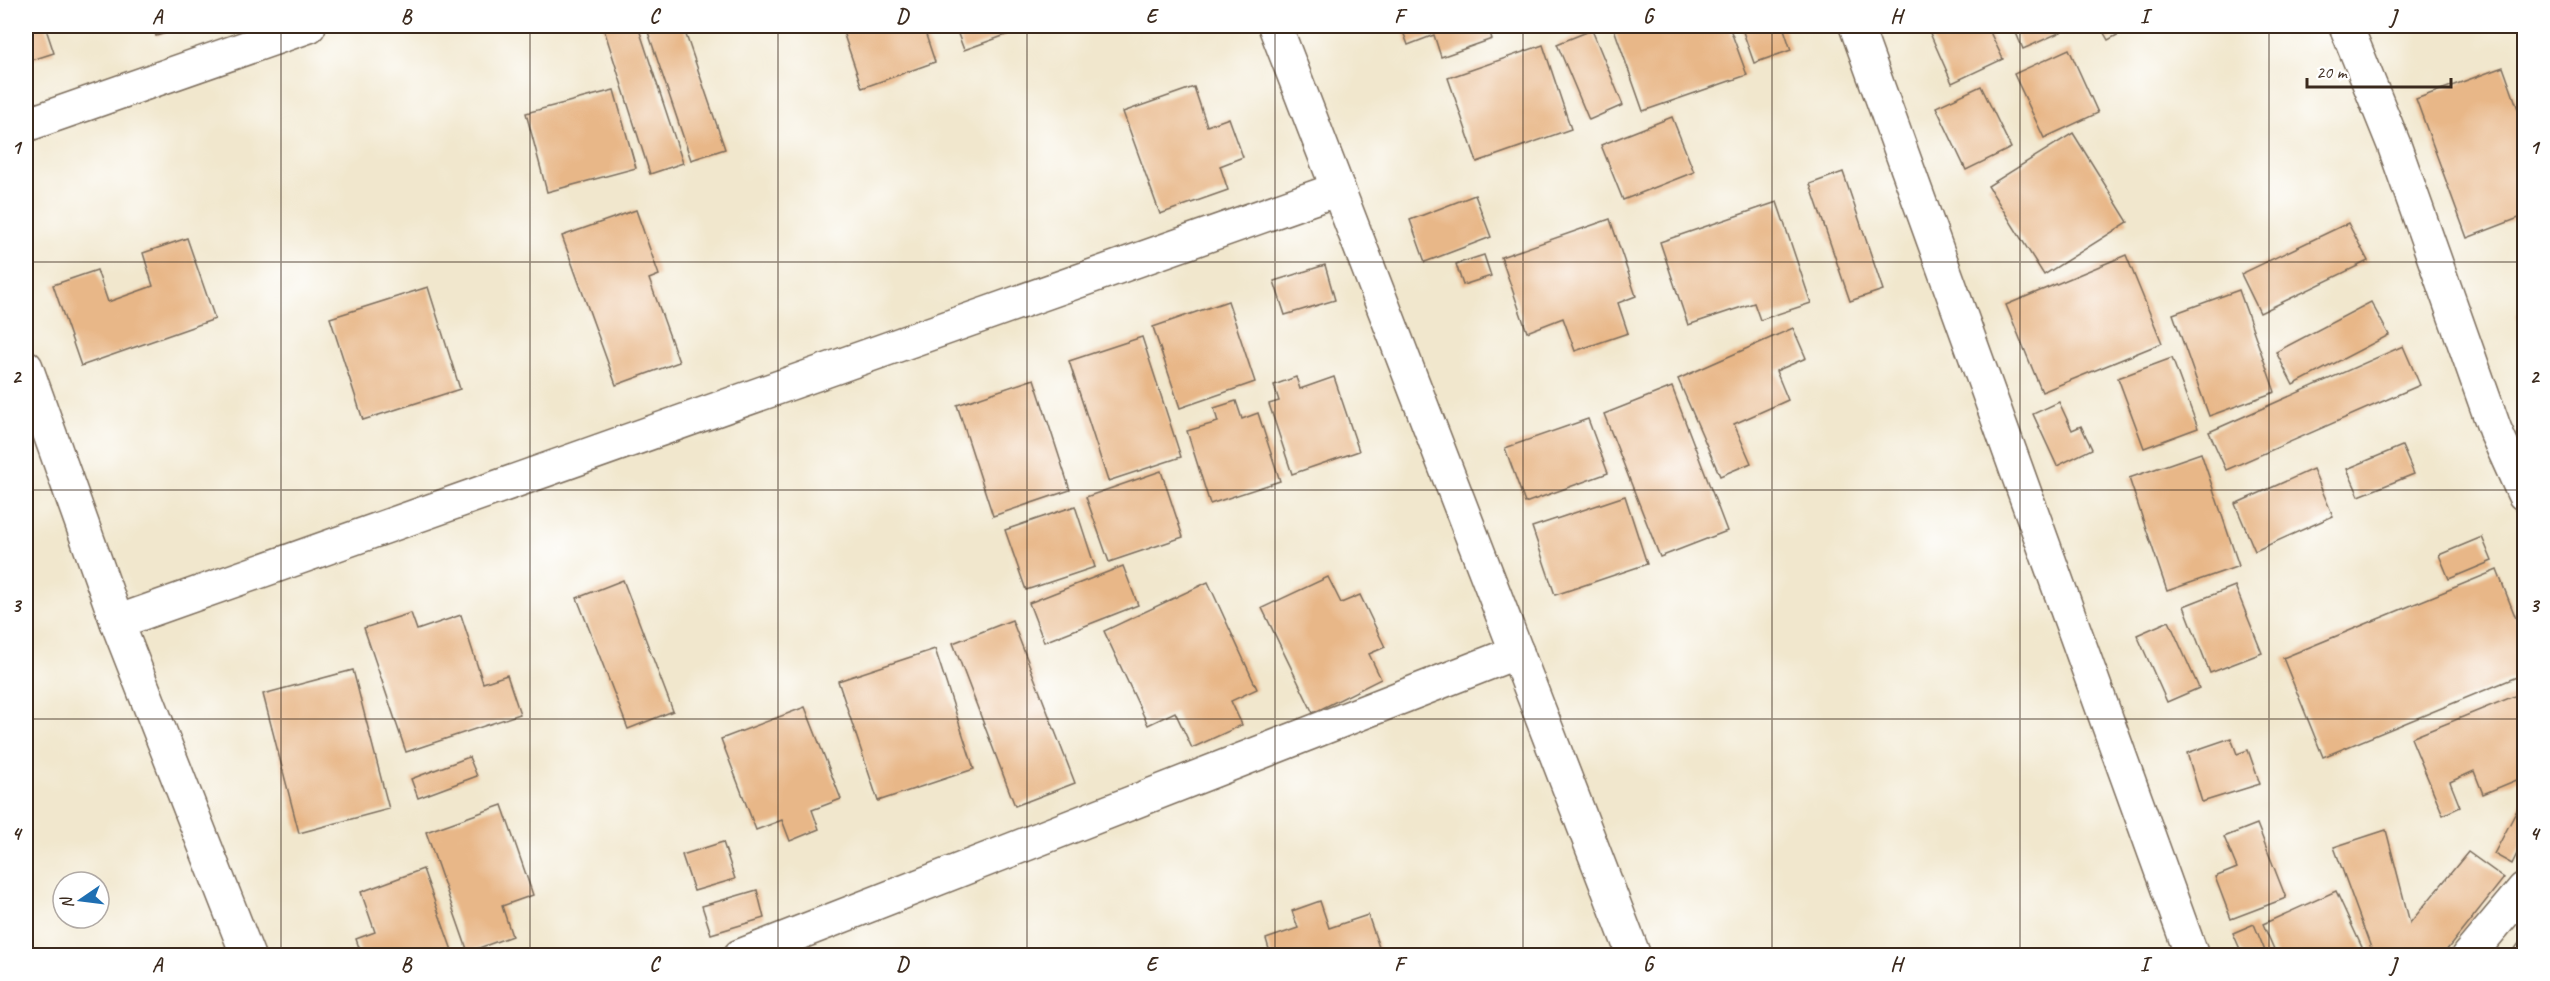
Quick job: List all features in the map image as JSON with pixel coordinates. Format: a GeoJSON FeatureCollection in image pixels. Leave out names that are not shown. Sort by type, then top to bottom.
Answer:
{"type":"FeatureCollection","features":[{"type":"Feature","properties":{"kind":"street"},"geometry":{"type":"LineString","coordinates":[[26,125],[309,26]]}},
{"type":"Feature","properties":{"kind":"street"},"geometry":{"type":"LineString","coordinates":[[1275,26],[1634,956]]}},
{"type":"Feature","properties":{"kind":"street"},"geometry":{"type":"LineString","coordinates":[[1856,26],[2183,953]]}},
{"type":"Feature","properties":{"kind":"street"},"geometry":{"type":"LineString","coordinates":[[2346,26],[2394,145],[2495,430],[2524,494]]}},
{"type":"Feature","properties":{"kind":"street"},"geometry":{"type":"LineString","coordinates":[[117,622],[1338,189]]}},
{"type":"Feature","properties":{"kind":"street"},"geometry":{"type":"LineString","coordinates":[[26,367],[117,622],[248,956]]}},
{"type":"Feature","properties":{"kind":"street"},"geometry":{"type":"LineString","coordinates":[[740,956],[1517,652]]}},
{"type":"Feature","properties":{"kind":"street"},"geometry":{"type":"LineString","coordinates":[[2468,956],[2524,889]]}},
{"type":"Feature","properties":{"kind":"building"},"geometry":{"type":"Polygon","coordinates":[[[26,26],[45,26],[54,53],[26,62],[26,26]]]}},
{"type":"Feature","properties":{"kind":"building"},"geometry":{"type":"Polygon","coordinates":[[[153,26],[189,26],[156,36],[153,26]]]}},
{"type":"Feature","properties":{"kind":"building"},"geometry":{"type":"Polygon","coordinates":[[[603,26],[638,26],[683,163],[650,174],[603,26]]]}},
{"type":"Feature","properties":{"kind":"building"},"geometry":{"type":"Polygon","coordinates":[[[646,26],[683,26],[725,149],[691,160],[646,26]]]}},
{"type":"Feature","properties":{"kind":"building"},"geometry":{"type":"Polygon","coordinates":[[[841,26],[923,26],[935,62],[862,88],[841,26]]]}},
{"type":"Feature","properties":{"kind":"building"},"geometry":{"type":"Polygon","coordinates":[[[955,26],[1031,26],[964,50],[955,26]]]}},
{"type":"Feature","properties":{"kind":"building"},"geometry":{"type":"Polygon","coordinates":[[[1401,26],[1488,26],[1492,39],[1441,57],[1434,35],[1408,45],[1401,26]]]}},
{"type":"Feature","properties":{"kind":"building"},"geometry":{"type":"Polygon","coordinates":[[[1613,26],[1729,26],[1747,75],[1643,111],[1613,26]]]}},
{"type":"Feature","properties":{"kind":"building"},"geometry":{"type":"Polygon","coordinates":[[[1741,26],[1783,26],[1791,50],[1754,63],[1741,26]]]}},
{"type":"Feature","properties":{"kind":"building"},"geometry":{"type":"Polygon","coordinates":[[[1941,26],[1987,26],[2003,59],[1952,83],[1929,31],[1941,26]]]}},
{"type":"Feature","properties":{"kind":"building"},"geometry":{"type":"Polygon","coordinates":[[[2013,26],[2069,26],[2070,28],[2023,49],[2013,26]]]}},
{"type":"Feature","properties":{"kind":"building"},"geometry":{"type":"Polygon","coordinates":[[[2100,26],[2134,26],[2108,40],[2100,26]]]}},
{"type":"Feature","properties":{"kind":"building"},"geometry":{"type":"Polygon","coordinates":[[[1592,30],[1623,105],[1589,120],[1557,44],[1592,30]]]}},
{"type":"Feature","properties":{"kind":"building"},"geometry":{"type":"Polygon","coordinates":[[[1543,45],[1571,129],[1477,162],[1448,78],[1543,45]]]}},
{"type":"Feature","properties":{"kind":"building"},"geometry":{"type":"Polygon","coordinates":[[[2069,49],[2098,113],[2044,138],[2014,74],[2069,49]]]}},
{"type":"Feature","properties":{"kind":"building"},"geometry":{"type":"Polygon","coordinates":[[[2503,67],[2524,126],[2524,216],[2467,238],[2416,99],[2503,67]]]}},
{"type":"Feature","properties":{"kind":"building"},"geometry":{"type":"Polygon","coordinates":[[[1981,86],[2011,148],[1966,170],[1936,107],[1981,86]]]}},
{"type":"Feature","properties":{"kind":"building"},"geometry":{"type":"Polygon","coordinates":[[[1194,87],[1207,126],[1229,118],[1243,157],[1220,166],[1228,190],[1160,214],[1123,112],[1194,87]]]}},
{"type":"Feature","properties":{"kind":"building"},"geometry":{"type":"Polygon","coordinates":[[[614,90],[636,168],[547,192],[526,113],[614,90]]]}},
{"type":"Feature","properties":{"kind":"building"},"geometry":{"type":"Polygon","coordinates":[[[1672,117],[1694,172],[1623,200],[1601,145],[1672,117]]]}},
{"type":"Feature","properties":{"kind":"building"},"geometry":{"type":"Polygon","coordinates":[[[2073,133],[2128,222],[2044,275],[1988,186],[2073,133]]]}},
{"type":"Feature","properties":{"kind":"building"},"geometry":{"type":"Polygon","coordinates":[[[1843,172],[1883,290],[1850,301],[1810,184],[1843,172]]]}},
{"type":"Feature","properties":{"kind":"building"},"geometry":{"type":"Polygon","coordinates":[[[1475,195],[1491,237],[1425,262],[1410,220],[1475,195]]]}},
{"type":"Feature","properties":{"kind":"building"},"geometry":{"type":"Polygon","coordinates":[[[1777,202],[1811,303],[1760,320],[1754,303],[1688,325],[1660,242],[1777,202]]]}},
{"type":"Feature","properties":{"kind":"building"},"geometry":{"type":"Polygon","coordinates":[[[636,210],[659,275],[649,279],[679,362],[616,385],[562,236],[636,210]]]}},
{"type":"Feature","properties":{"kind":"building"},"geometry":{"type":"Polygon","coordinates":[[[1610,219],[1636,296],[1618,303],[1628,333],[1575,351],[1563,318],[1527,332],[1501,257],[1610,219]]]}},
{"type":"Feature","properties":{"kind":"building"},"geometry":{"type":"Polygon","coordinates":[[[2348,223],[2368,261],[2260,313],[2241,274],[2348,223]]]}},
{"type":"Feature","properties":{"kind":"building"},"geometry":{"type":"Polygon","coordinates":[[[187,238],[215,319],[81,366],[53,285],[97,270],[108,302],[153,286],[143,253],[187,238]]]}},
{"type":"Feature","properties":{"kind":"building"},"geometry":{"type":"Polygon","coordinates":[[[1484,255],[1491,276],[1463,285],[1456,264],[1484,255]]]}},
{"type":"Feature","properties":{"kind":"building"},"geometry":{"type":"Polygon","coordinates":[[[2126,255],[2162,343],[2042,392],[2006,305],[2126,255]]]}},
{"type":"Feature","properties":{"kind":"building"},"geometry":{"type":"Polygon","coordinates":[[[1325,265],[1335,300],[1285,315],[1274,281],[1325,265]]]}},
{"type":"Feature","properties":{"kind":"building"},"geometry":{"type":"Polygon","coordinates":[[[428,287],[460,389],[363,420],[330,318],[428,287]]]}},
{"type":"Feature","properties":{"kind":"building"},"geometry":{"type":"Polygon","coordinates":[[[2239,290],[2275,392],[2209,416],[2173,314],[2239,290]]]}},
{"type":"Feature","properties":{"kind":"building"},"geometry":{"type":"Polygon","coordinates":[[[1228,301],[1255,382],[1180,408],[1153,327],[1228,301]]]}},
{"type":"Feature","properties":{"kind":"building"},"geometry":{"type":"Polygon","coordinates":[[[2371,302],[2389,335],[2293,385],[2276,352],[2371,302]]]}},
{"type":"Feature","properties":{"kind":"building"},"geometry":{"type":"Polygon","coordinates":[[[2524,310],[2524,330],[2516,315],[2524,310]]]}},
{"type":"Feature","properties":{"kind":"building"},"geometry":{"type":"Polygon","coordinates":[[[1793,328],[1806,358],[1776,371],[1788,400],[1734,424],[1751,463],[1720,476],[1678,379],[1793,328]]]}},
{"type":"Feature","properties":{"kind":"building"},"geometry":{"type":"Polygon","coordinates":[[[1142,337],[1181,457],[1108,481],[1069,361],[1142,337]]]}},
{"type":"Feature","properties":{"kind":"building"},"geometry":{"type":"Polygon","coordinates":[[[2403,346],[2420,385],[2226,470],[2209,432],[2403,346]]]}},
{"type":"Feature","properties":{"kind":"building"},"geometry":{"type":"Polygon","coordinates":[[[2172,358],[2198,428],[2144,448],[2118,378],[2172,358]]]}},
{"type":"Feature","properties":{"kind":"building"},"geometry":{"type":"Polygon","coordinates":[[[1296,377],[1300,389],[1334,377],[1359,451],[1292,474],[1269,404],[1279,401],[1274,385],[1296,377]]]}},
{"type":"Feature","properties":{"kind":"building"},"geometry":{"type":"Polygon","coordinates":[[[1034,379],[1070,490],[993,516],[957,405],[1034,379]]]}},
{"type":"Feature","properties":{"kind":"building"},"geometry":{"type":"Polygon","coordinates":[[[1672,387],[1727,531],[1660,557],[1604,414],[1672,387]]]}},
{"type":"Feature","properties":{"kind":"building"},"geometry":{"type":"Polygon","coordinates":[[[1236,401],[1242,419],[1258,413],[1280,481],[1210,504],[1187,431],[1218,422],[1214,408],[1236,401]]]}},
{"type":"Feature","properties":{"kind":"building"},"geometry":{"type":"Polygon","coordinates":[[[2059,402],[2072,430],[2081,426],[2092,449],[2057,466],[2033,414],[2059,402]]]}},
{"type":"Feature","properties":{"kind":"building"},"geometry":{"type":"Polygon","coordinates":[[[1588,419],[1608,473],[1525,503],[1505,448],[1588,419]]]}},
{"type":"Feature","properties":{"kind":"building"},"geometry":{"type":"Polygon","coordinates":[[[2402,446],[2414,474],[2359,496],[2347,469],[2402,446]]]}},
{"type":"Feature","properties":{"kind":"building"},"geometry":{"type":"Polygon","coordinates":[[[2201,453],[2239,566],[2167,591],[2129,478],[2201,453]]]}},
{"type":"Feature","properties":{"kind":"building"},"geometry":{"type":"Polygon","coordinates":[[[2313,469],[2333,516],[2255,551],[2235,504],[2313,469]]]}},
{"type":"Feature","properties":{"kind":"building"},"geometry":{"type":"Polygon","coordinates":[[[1161,471],[1183,537],[1109,562],[1086,497],[1161,471]]]}},
{"type":"Feature","properties":{"kind":"building"},"geometry":{"type":"Polygon","coordinates":[[[1625,496],[1647,564],[1555,595],[1532,527],[1625,496]]]}},
{"type":"Feature","properties":{"kind":"building"},"geometry":{"type":"Polygon","coordinates":[[[1075,506],[1095,567],[1026,590],[1005,530],[1075,506]]]}},
{"type":"Feature","properties":{"kind":"building"},"geometry":{"type":"Polygon","coordinates":[[[2482,537],[2492,561],[2449,579],[2439,555],[2482,537]]]}},
{"type":"Feature","properties":{"kind":"building"},"geometry":{"type":"Polygon","coordinates":[[[1123,566],[1138,605],[1044,642],[1029,603],[1123,566]]]}},
{"type":"Feature","properties":{"kind":"building"},"geometry":{"type":"Polygon","coordinates":[[[2497,570],[2524,639],[2524,674],[2323,757],[2283,658],[2497,570]]]}},
{"type":"Feature","properties":{"kind":"building"},"geometry":{"type":"Polygon","coordinates":[[[1328,577],[1341,603],[1360,595],[1385,647],[1369,654],[1381,679],[1313,713],[1262,608],[1328,577]]]}},
{"type":"Feature","properties":{"kind":"building"},"geometry":{"type":"Polygon","coordinates":[[[623,580],[673,711],[628,729],[577,598],[623,580]]]}},
{"type":"Feature","properties":{"kind":"building"},"geometry":{"type":"Polygon","coordinates":[[[1208,582],[1257,689],[1231,701],[1242,725],[1192,748],[1175,712],[1148,725],[1104,631],[1208,582]]]}},
{"type":"Feature","properties":{"kind":"building"},"geometry":{"type":"Polygon","coordinates":[[[2235,586],[2262,653],[2210,673],[2184,606],[2235,586]]]}},
{"type":"Feature","properties":{"kind":"building"},"geometry":{"type":"Polygon","coordinates":[[[411,613],[417,630],[461,615],[483,683],[507,675],[520,714],[406,752],[364,628],[411,613]]]}},
{"type":"Feature","properties":{"kind":"building"},"geometry":{"type":"Polygon","coordinates":[[[1012,620],[1075,783],[1015,806],[953,643],[1012,620]]]}},
{"type":"Feature","properties":{"kind":"building"},"geometry":{"type":"Polygon","coordinates":[[[2169,621],[2199,688],[2167,702],[2137,635],[2169,621]]]}},
{"type":"Feature","properties":{"kind":"building"},"geometry":{"type":"Polygon","coordinates":[[[935,649],[974,769],[878,801],[838,681],[935,649]]]}},
{"type":"Feature","properties":{"kind":"building"},"geometry":{"type":"Polygon","coordinates":[[[353,670],[389,809],[299,833],[263,694],[353,670]]]}},
{"type":"Feature","properties":{"kind":"building"},"geometry":{"type":"Polygon","coordinates":[[[2524,692],[2524,777],[2483,794],[2474,771],[2450,782],[2460,807],[2443,815],[2411,738],[2524,692]]]}},
{"type":"Feature","properties":{"kind":"building"},"geometry":{"type":"Polygon","coordinates":[[[805,707],[841,799],[812,810],[819,829],[790,841],[782,820],[756,830],[721,739],[805,707]]]}},
{"type":"Feature","properties":{"kind":"building"},"geometry":{"type":"Polygon","coordinates":[[[2231,738],[2237,754],[2248,750],[2260,784],[2202,802],[2187,753],[2231,738]]]}},
{"type":"Feature","properties":{"kind":"building"},"geometry":{"type":"Polygon","coordinates":[[[469,757],[477,776],[418,798],[411,779],[469,757]]]}},
{"type":"Feature","properties":{"kind":"building"},"geometry":{"type":"Polygon","coordinates":[[[2524,797],[2524,839],[2512,864],[2494,854],[2524,797]]]}},
{"type":"Feature","properties":{"kind":"building"},"geometry":{"type":"Polygon","coordinates":[[[502,805],[533,895],[502,906],[512,936],[468,952],[426,832],[502,805]]]}},
{"type":"Feature","properties":{"kind":"building"},"geometry":{"type":"Polygon","coordinates":[[[2257,824],[2286,898],[2231,919],[2215,877],[2237,868],[2224,837],[2257,824]]]}},
{"type":"Feature","properties":{"kind":"building"},"geometry":{"type":"Polygon","coordinates":[[[2386,830],[2410,923],[2468,852],[2504,878],[2442,956],[2374,956],[2334,847],[2386,830]]]}},
{"type":"Feature","properties":{"kind":"building"},"geometry":{"type":"Polygon","coordinates":[[[723,842],[735,879],[694,891],[682,855],[723,842]]]}},
{"type":"Feature","properties":{"kind":"building"},"geometry":{"type":"Polygon","coordinates":[[[423,869],[454,956],[362,956],[356,939],[375,932],[361,892],[423,869]]]}},
{"type":"Feature","properties":{"kind":"building"},"geometry":{"type":"Polygon","coordinates":[[[757,890],[764,918],[711,934],[702,906],[757,890]]]}},
{"type":"Feature","properties":{"kind":"building"},"geometry":{"type":"Polygon","coordinates":[[[2336,891],[2366,956],[2277,956],[2263,924],[2336,891]]]}},
{"type":"Feature","properties":{"kind":"building"},"geometry":{"type":"Polygon","coordinates":[[[1320,901],[1329,928],[1368,915],[1382,956],[1271,956],[1266,939],[1298,928],[1292,911],[1320,901]]]}},
{"type":"Feature","properties":{"kind":"building"},"geometry":{"type":"Polygon","coordinates":[[[2254,924],[2267,956],[2243,956],[2233,933],[2254,924]]]}},
{"type":"Feature","properties":{"kind":"building"},"geometry":{"type":"Polygon","coordinates":[[[2524,936],[2524,956],[2510,956],[2524,936]]]}}]}
